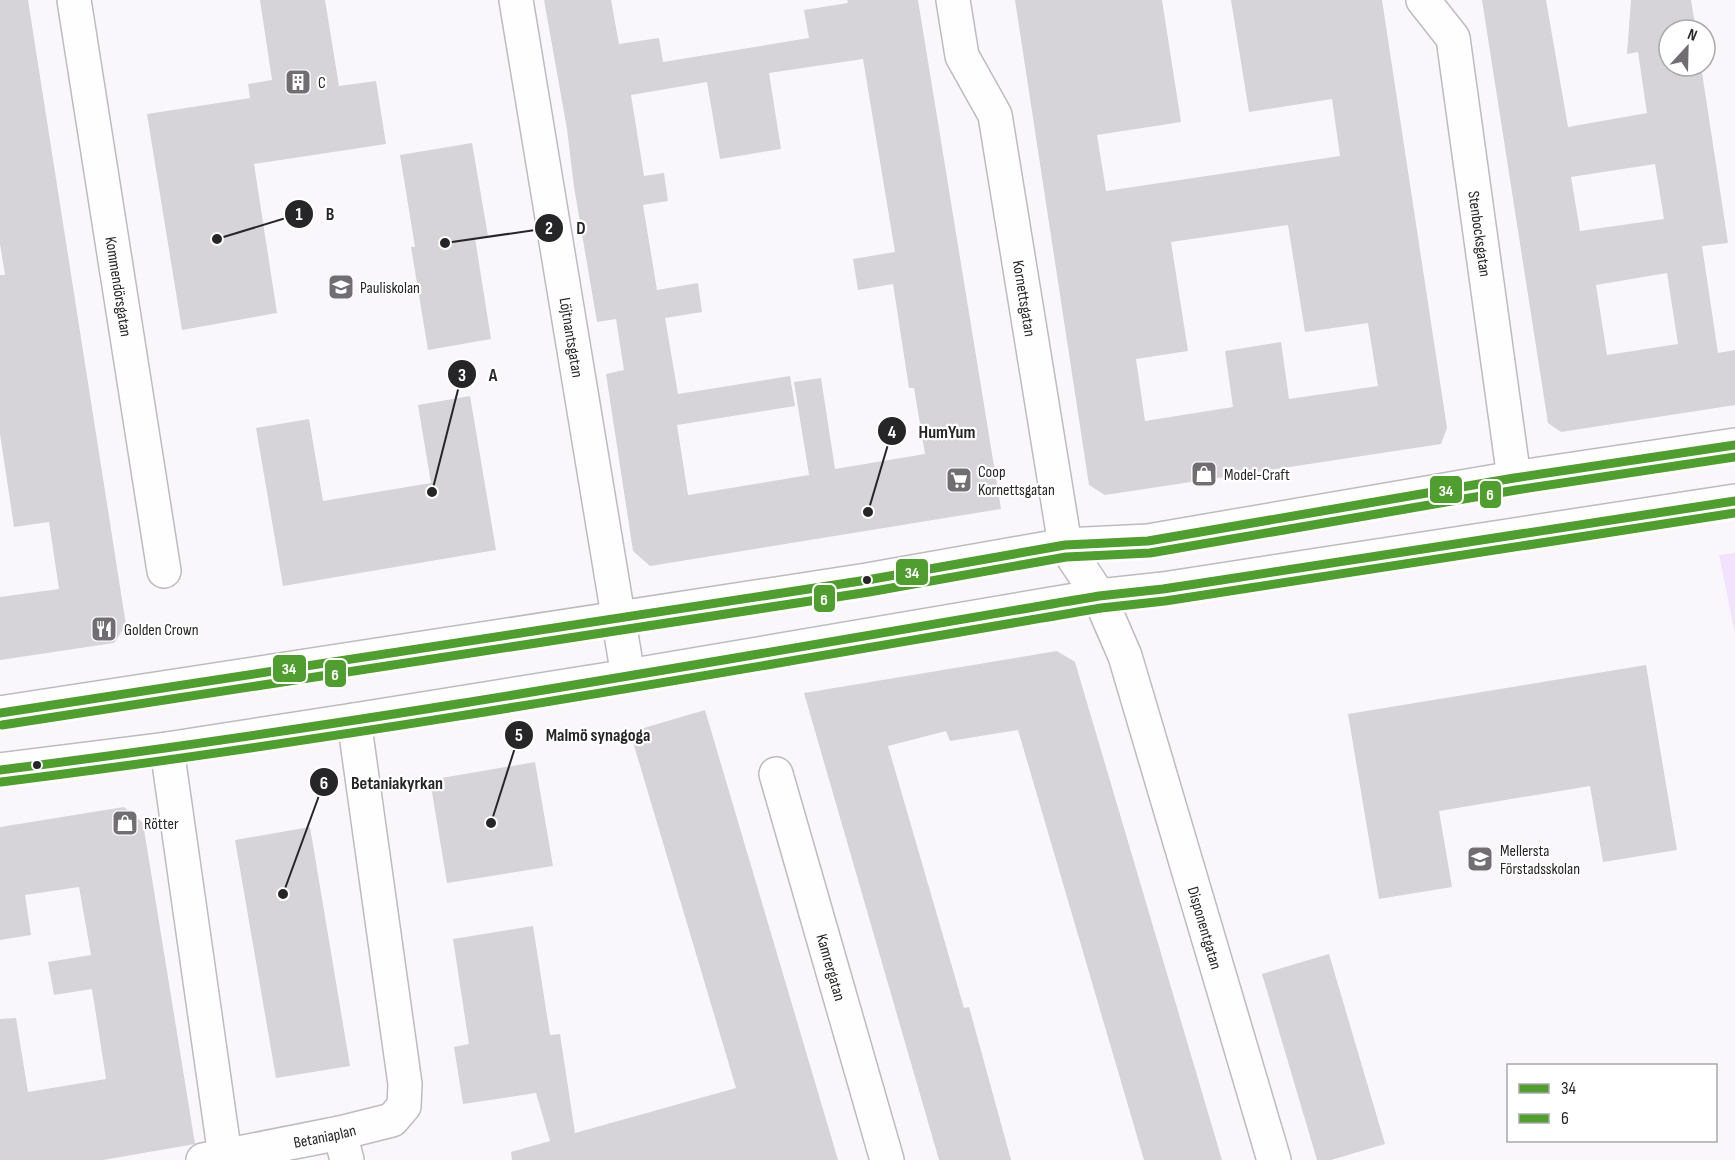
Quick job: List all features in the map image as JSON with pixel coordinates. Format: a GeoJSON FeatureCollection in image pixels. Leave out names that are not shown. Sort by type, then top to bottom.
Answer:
{"type":"FeatureCollection","features":[{"type":"Feature","properties":{"kind":"street","name":"Kommendörsgatan"},"geometry":{"type":"LineString","coordinates":[[74,0],[164,572]]}},
{"type":"Feature","properties":{"kind":"street","name":"Löjtnantsgatan"},"geometry":{"type":"LineString","coordinates":[[516,0],[628,676]]}},
{"type":"Feature","properties":{"kind":"street","name":"Kornettsgatan"},"geometry":{"type":"LineString","coordinates":[[954,0],[962,56],[995,115],[1065,545],[1099,596]]}},
{"type":"Feature","properties":{"kind":"street","name":"Stenbocksgatan"},"geometry":{"type":"LineString","coordinates":[[1423,0],[1453,38],[1514,478]]}},
{"type":"Feature","properties":{"kind":"street"},"geometry":{"type":"LineString","coordinates":[[0,713],[867,580],[1065,545],[1148,540],[1514,478],[1735,445]]}},
{"type":"Feature","properties":{"kind":"street"},"geometry":{"type":"LineString","coordinates":[[0,770],[167,749],[628,676],[1099,596],[1163,589],[1735,501]]}},
{"type":"Feature","properties":{"kind":"street","name":"Disponentgatan"},"geometry":{"type":"LineString","coordinates":[[1099,596],[1125,656],[1274,1160]]}},
{"type":"Feature","properties":{"kind":"street","name":"Betaniaplan"},"geometry":{"type":"LineString","coordinates":[[167,749],[214,1158],[344,1147],[392,1120],[404,1106],[405,1084],[354,720]]}},
{"type":"Feature","properties":{"kind":"street","name":"Kamrergatan"},"geometry":{"type":"LineString","coordinates":[[776,774],[887,1160]]}},
{"type":"Feature","properties":{"kind":"shaded area"},"geometry":{"type":"Polygon","coordinates":[[[1735,553],[1735,634],[1719,555],[1735,553]]]}},
{"type":"Feature","properties":{"kind":"building"},"geometry":{"type":"Polygon","coordinates":[[[0,0],[28,0],[126,625],[114,643],[0,660],[0,597],[59,589],[49,522],[14,527],[0,434],[0,275],[5,275],[0,244],[0,0]]]}},
{"type":"Feature","properties":{"kind":"building"},"geometry":{"type":"Polygon","coordinates":[[[260,0],[325,0],[339,86],[376,81],[386,144],[254,164],[277,313],[182,330],[147,114],[250,98],[248,84],[272,80],[260,0]]]}},
{"type":"Feature","properties":{"kind":"building"},"geometry":{"type":"Polygon","coordinates":[[[544,0],[611,0],[619,44],[659,38],[663,62],[809,38],[804,10],[848,3],[847,0],[918,0],[1001,509],[650,566],[633,551],[606,374],[624,370],[616,319],[597,322],[574,187],[567,129],[544,0]],[[863,59],[769,73],[781,149],[720,159],[707,82],[631,95],[644,176],[664,173],[668,201],[643,205],[657,290],[698,283],[702,312],[665,318],[678,394],[790,376],[795,406],[677,425],[688,495],[809,475],[794,382],[821,378],[835,469],[925,454],[914,388],[909,388],[893,284],[858,290],[853,259],[895,252],[863,59]]]}},
{"type":"Feature","properties":{"kind":"building"},"geometry":{"type":"Polygon","coordinates":[[[1015,0],[1162,0],[1181,122],[1097,135],[1106,191],[1340,156],[1332,99],[1249,112],[1231,0],[1382,0],[1447,428],[1441,444],[1105,495],[1089,485],[1015,0]],[[1288,225],[1171,242],[1188,351],[1136,359],[1145,421],[1233,407],[1225,351],[1281,342],[1289,399],[1378,386],[1368,323],[1305,332],[1288,225]]]}},
{"type":"Feature","properties":{"kind":"building"},"geometry":{"type":"Polygon","coordinates":[[[1482,0],[1546,0],[1568,127],[1647,113],[1638,52],[1627,54],[1631,0],[1691,0],[1694,18],[1657,18],[1657,78],[1703,78],[1728,243],[1702,246],[1718,353],[1735,350],[1735,405],[1561,432],[1548,423],[1482,0]],[[1655,164],[1571,177],[1580,231],[1664,219],[1655,164]],[[1667,273],[1596,285],[1607,355],[1678,344],[1667,273]]]}},
{"type":"Feature","properties":{"kind":"building"},"geometry":{"type":"Polygon","coordinates":[[[472,143],[488,236],[475,238],[491,339],[428,350],[411,247],[415,247],[400,155],[472,143]]]}},
{"type":"Feature","properties":{"kind":"building"},"geometry":{"type":"Polygon","coordinates":[[[470,396],[496,550],[283,586],[256,428],[309,419],[323,501],[431,483],[418,405],[470,396]]]}},
{"type":"Feature","properties":{"kind":"building"},"geometry":{"type":"Polygon","coordinates":[[[1057,651],[1075,662],[1222,1160],[1144,1160],[1018,730],[950,741],[946,731],[888,746],[964,1008],[969,1007],[1011,1160],[939,1160],[804,693],[1057,651]]]}},
{"type":"Feature","properties":{"kind":"building"},"geometry":{"type":"Polygon","coordinates":[[[1646,665],[1677,850],[1603,862],[1590,786],[1439,811],[1452,887],[1379,899],[1348,714],[1646,665]]]}},
{"type":"Feature","properties":{"kind":"building"},"geometry":{"type":"Polygon","coordinates":[[[705,710],[838,1160],[512,1160],[511,1152],[550,1141],[536,1093],[463,1104],[454,1047],[469,1044],[453,939],[533,926],[550,1035],[560,1034],[575,1133],[736,1088],[630,732],[705,710]]]}},
{"type":"Feature","properties":{"kind":"building"},"geometry":{"type":"Polygon","coordinates":[[[535,762],[553,866],[447,883],[430,780],[535,762]]]}},
{"type":"Feature","properties":{"kind":"building"},"geometry":{"type":"Polygon","coordinates":[[[124,807],[143,823],[195,1144],[103,1160],[0,1160],[0,1019],[16,1018],[28,1092],[106,1079],[92,989],[54,995],[48,962],[91,955],[79,887],[25,895],[31,935],[0,940],[0,827],[124,807]]]}},
{"type":"Feature","properties":{"kind":"building"},"geometry":{"type":"Polygon","coordinates":[[[310,827],[350,1066],[276,1078],[235,840],[310,827]]]}},
{"type":"Feature","properties":{"kind":"building"},"geometry":{"type":"Polygon","coordinates":[[[1329,954],[1385,1144],[1331,1160],[1317,1160],[1262,974],[1329,954]]]}},
{"type":"Feature","properties":{"kind":"transit line","name":"34"},"geometry":{"type":"LineString","coordinates":[[0,713],[867,580],[1065,545],[1148,541],[1514,478],[1735,445]]}},
{"type":"Feature","properties":{"kind":"transit line","name":"6"},"geometry":{"type":"LineString","coordinates":[[2,725],[869,592],[1066,557],[1150,553],[1516,490],[1735,457]]}},
{"type":"Feature","properties":{"kind":"transit line","name":"34"},"geometry":{"type":"LineString","coordinates":[[0,770],[413,711],[1099,596],[1163,589],[1735,501]]}},
{"type":"Feature","properties":{"kind":"transit line","name":"6"},"geometry":{"type":"LineString","coordinates":[[1,782],[415,723],[1101,608],[1165,601],[1735,513]]}},
{"type":"Feature","properties":{"kind":"place","name":"C"},"geometry":{"type":"Point","coordinates":[298,82]}},
{"type":"Feature","properties":{"kind":"place","name":"B"},"geometry":{"type":"Point","coordinates":[217,239]}},
{"type":"Feature","properties":{"kind":"place","name":"D"},"geometry":{"type":"Point","coordinates":[445,243]}},
{"type":"Feature","properties":{"kind":"place","name":"Pauliskolan"},"geometry":{"type":"Point","coordinates":[341,287]}},
{"type":"Feature","properties":{"kind":"place","name":"Model-Craft"},"geometry":{"type":"Point","coordinates":[1204,474]}},
{"type":"Feature","properties":{"kind":"place","name":"Coop Kornettsgatan"},"geometry":{"type":"Point","coordinates":[959,480]}},
{"type":"Feature","properties":{"kind":"place","name":"A"},"geometry":{"type":"Point","coordinates":[432,492]}},
{"type":"Feature","properties":{"kind":"place","name":"HumYum"},"geometry":{"type":"Point","coordinates":[868,512]}},
{"type":"Feature","properties":{"kind":"place","name":"Golden Crown"},"geometry":{"type":"Point","coordinates":[104,629]}},
{"type":"Feature","properties":{"kind":"place","name":"Rötter"},"geometry":{"type":"Point","coordinates":[125,823]}},
{"type":"Feature","properties":{"kind":"place","name":"Malmö synagoga"},"geometry":{"type":"Point","coordinates":[491,823]}},
{"type":"Feature","properties":{"kind":"place","name":"Mellersta Förstadsskolan"},"geometry":{"type":"Point","coordinates":[1480,859]}},
{"type":"Feature","properties":{"kind":"place","name":"Betaniakyrkan"},"geometry":{"type":"Point","coordinates":[283,894]}}]}
